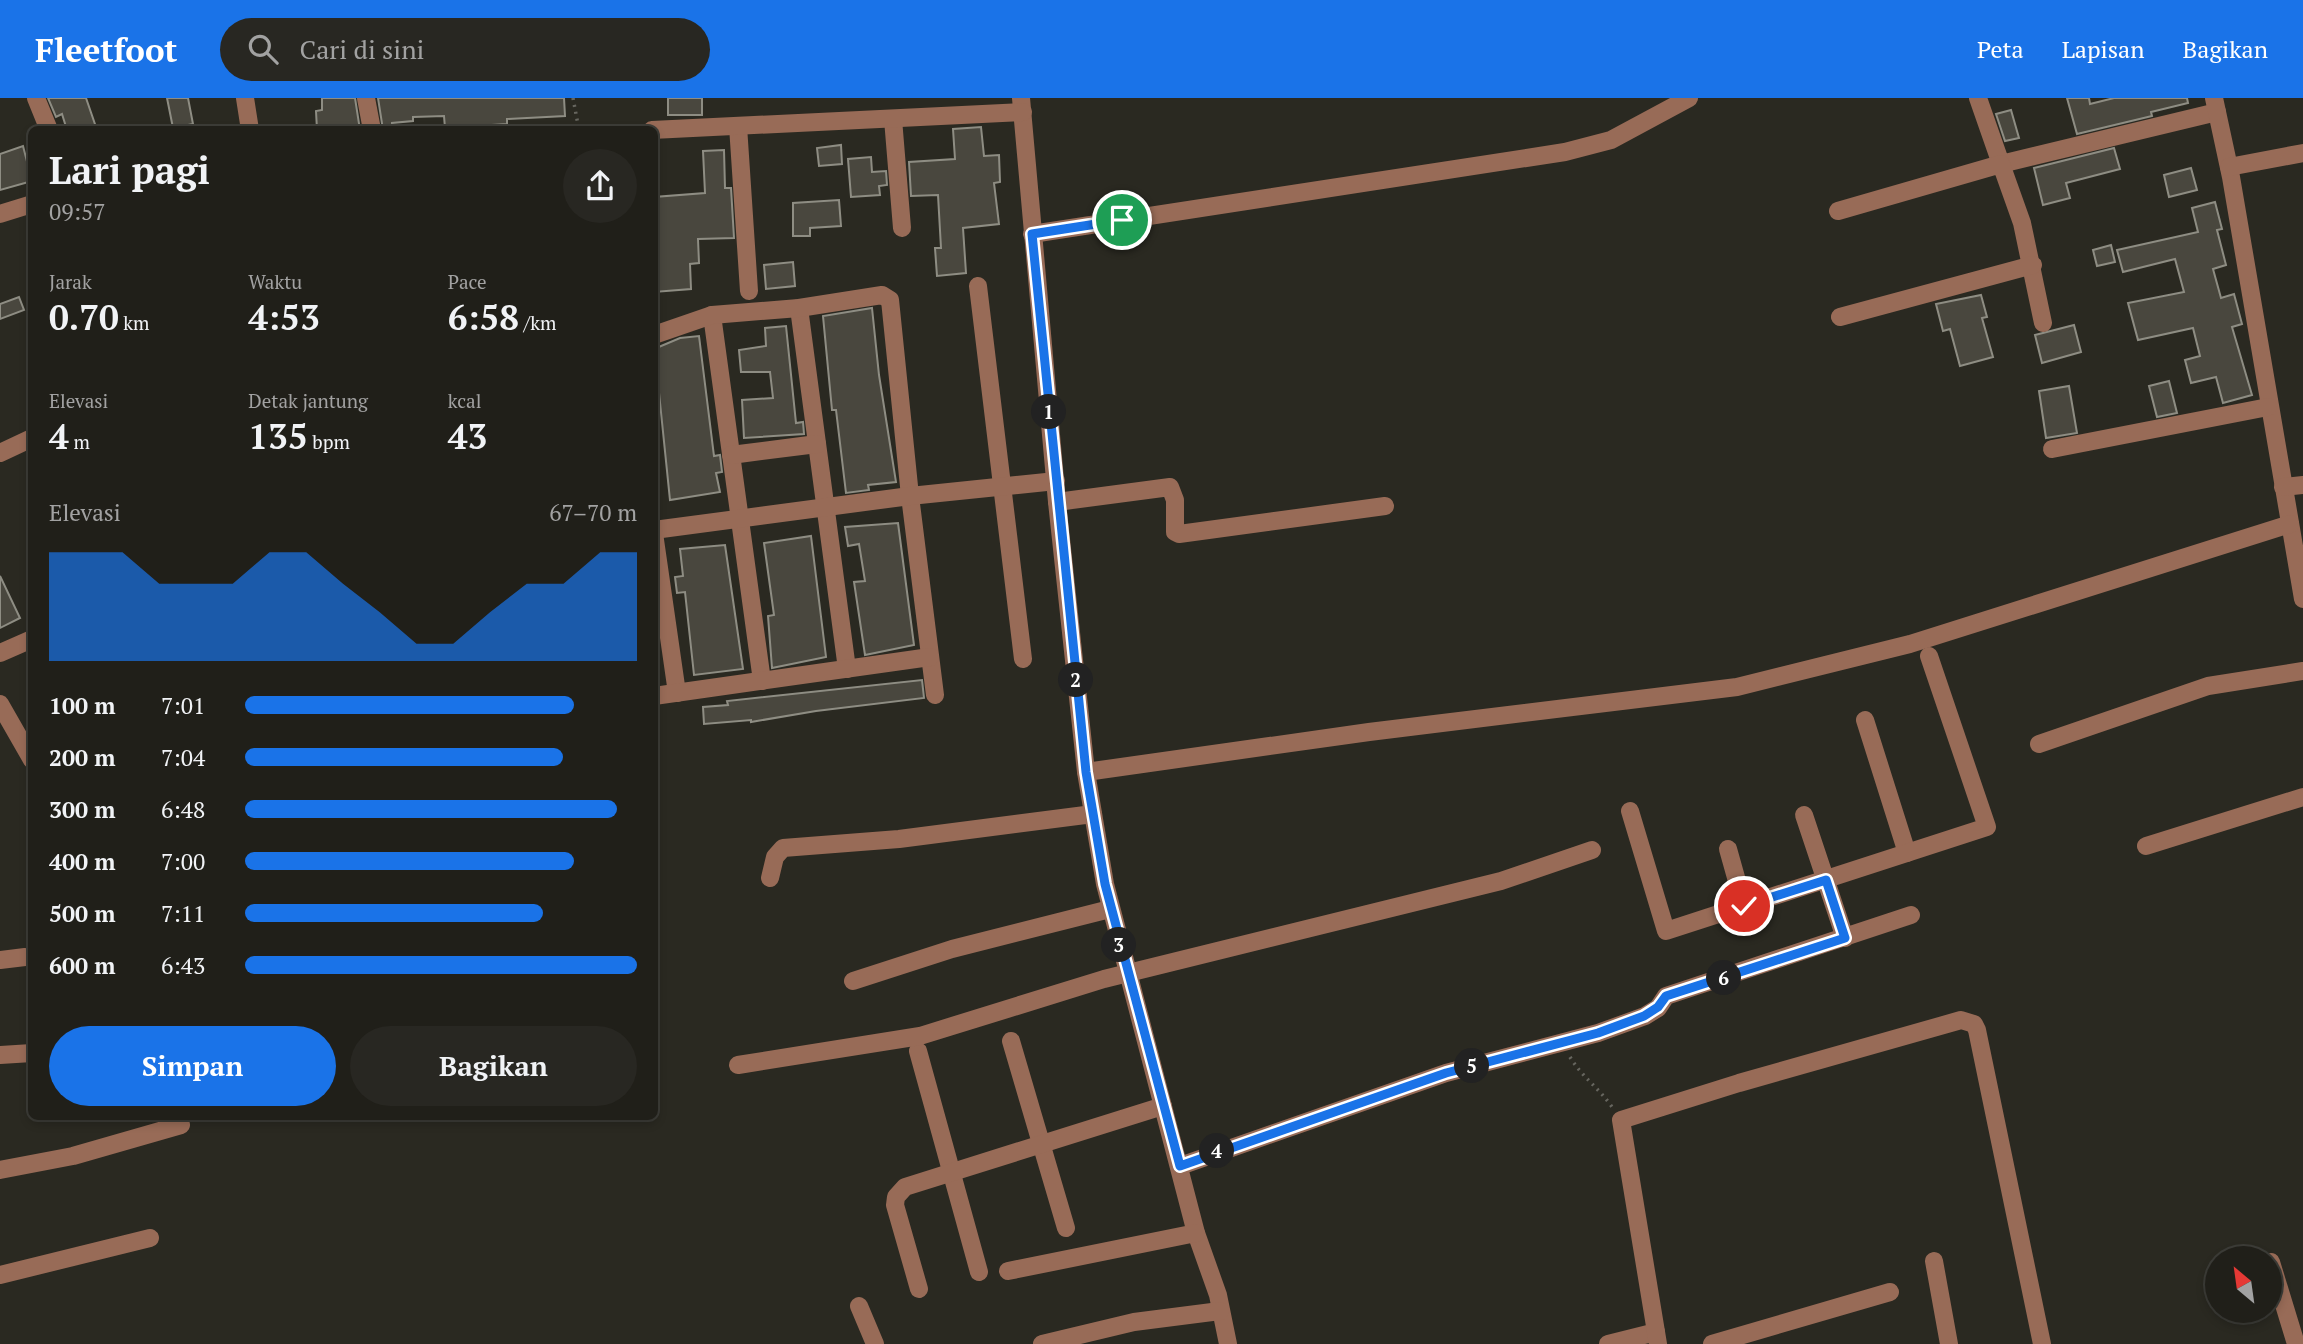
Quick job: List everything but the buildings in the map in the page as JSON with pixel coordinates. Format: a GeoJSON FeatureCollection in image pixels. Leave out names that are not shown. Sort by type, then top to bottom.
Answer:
{"type":"FeatureCollection","features":[{"type":"Feature","properties":{"kind":"street"},"geometry":{"type":"LineString","coordinates":[[36,98],[47,126]]}},
{"type":"Feature","properties":{"kind":"street"},"geometry":{"type":"LineString","coordinates":[[245,98],[249,126]]}},
{"type":"Feature","properties":{"kind":"street"},"geometry":{"type":"LineString","coordinates":[[366,98],[371,126]]}},
{"type":"Feature","properties":{"kind":"street"},"geometry":{"type":"LineString","coordinates":[[1032,234],[1565,152],[1611,140],[1689,98]]}},
{"type":"Feature","properties":{"kind":"street"},"geometry":{"type":"LineString","coordinates":[[1979,98],[2032,265],[2043,323]]}},
{"type":"Feature","properties":{"kind":"street"},"geometry":{"type":"LineString","coordinates":[[1838,211],[2215,105],[2303,598]]}},
{"type":"Feature","properties":{"kind":"street"},"geometry":{"type":"LineString","coordinates":[[658,130],[893,119],[1015,109],[1032,234],[1052,481],[1097,771],[1080,816],[1098,912],[1125,973],[1163,1106],[1188,1162],[1196,1233],[1218,1295],[1228,1344]]}},
{"type":"Feature","properties":{"kind":"street"},"geometry":{"type":"LineString","coordinates":[[893,119],[902,228]]}},
{"type":"Feature","properties":{"kind":"street"},"geometry":{"type":"LineString","coordinates":[[738,126],[749,291]]}},
{"type":"Feature","properties":{"kind":"street"},"geometry":{"type":"LineString","coordinates":[[2228,167],[2303,153]]}},
{"type":"Feature","properties":{"kind":"street"},"geometry":{"type":"LineString","coordinates":[[0,214],[28,205]]}},
{"type":"Feature","properties":{"kind":"street"},"geometry":{"type":"LineString","coordinates":[[1840,317],[2032,265]]}},
{"type":"Feature","properties":{"kind":"street"},"geometry":{"type":"LineString","coordinates":[[978,286],[1023,659]]}},
{"type":"Feature","properties":{"kind":"street"},"geometry":{"type":"LineString","coordinates":[[658,334],[712,315],[799,308],[882,295],[890,300],[910,496],[935,695]]}},
{"type":"Feature","properties":{"kind":"street"},"geometry":{"type":"LineString","coordinates":[[799,308],[847,669]]}},
{"type":"Feature","properties":{"kind":"street"},"geometry":{"type":"LineString","coordinates":[[712,315],[762,681]]}},
{"type":"Feature","properties":{"kind":"street"},"geometry":{"type":"LineString","coordinates":[[2052,449],[2268,407]]}},
{"type":"Feature","properties":{"kind":"street"},"geometry":{"type":"LineString","coordinates":[[0,453],[28,440]]}},
{"type":"Feature","properties":{"kind":"street"},"geometry":{"type":"LineString","coordinates":[[731,454],[817,444]]}},
{"type":"Feature","properties":{"kind":"street"},"geometry":{"type":"LineString","coordinates":[[658,530],[910,496],[1052,481]]}},
{"type":"Feature","properties":{"kind":"street"},"geometry":{"type":"LineString","coordinates":[[2283,487],[2303,485]]}},
{"type":"Feature","properties":{"kind":"street"},"geometry":{"type":"LineString","coordinates":[[1057,502],[1170,487],[1175,500],[1175,531],[1179,534],[1385,506]]}},
{"type":"Feature","properties":{"kind":"street"},"geometry":{"type":"LineString","coordinates":[[1097,771],[1369,732],[1737,687],[1910,644],[2290,524]]}},
{"type":"Feature","properties":{"kind":"street"},"geometry":{"type":"LineString","coordinates":[[658,559],[677,693]]}},
{"type":"Feature","properties":{"kind":"street"},"geometry":{"type":"LineString","coordinates":[[0,653],[28,641]]}},
{"type":"Feature","properties":{"kind":"street"},"geometry":{"type":"LineString","coordinates":[[1630,811],[1666,931],[1987,827],[1929,656]]}},
{"type":"Feature","properties":{"kind":"street"},"geometry":{"type":"LineString","coordinates":[[658,695],[930,657]]}},
{"type":"Feature","properties":{"kind":"street"},"geometry":{"type":"LineString","coordinates":[[2039,744],[2208,686],[2303,671]]}},
{"type":"Feature","properties":{"kind":"street"},"geometry":{"type":"LineString","coordinates":[[0,704],[28,753]]}},
{"type":"Feature","properties":{"kind":"street"},"geometry":{"type":"LineString","coordinates":[[1865,720],[1907,853]]}},
{"type":"Feature","properties":{"kind":"street"},"geometry":{"type":"LineString","coordinates":[[2146,846],[2303,797]]}},
{"type":"Feature","properties":{"kind":"street"},"geometry":{"type":"LineString","coordinates":[[770,878],[775,857],[783,848],[899,839],[1080,816]]}},
{"type":"Feature","properties":{"kind":"street"},"geometry":{"type":"LineString","coordinates":[[1804,816],[1845,938]]}},
{"type":"Feature","properties":{"kind":"street"},"geometry":{"type":"LineString","coordinates":[[1728,849],[1744,906]]}},
{"type":"Feature","properties":{"kind":"street"},"geometry":{"type":"LineString","coordinates":[[738,1065],[920,1036],[1125,973],[1501,881],[1592,850]]}},
{"type":"Feature","properties":{"kind":"street"},"geometry":{"type":"LineString","coordinates":[[853,981],[952,949],[1098,912]]}},
{"type":"Feature","properties":{"kind":"street"},"geometry":{"type":"LineString","coordinates":[[1188,1162],[1446,1073],[1561,1044],[1644,1016],[1658,1007],[1666,996],[1910,915]]}},
{"type":"Feature","properties":{"kind":"street"},"geometry":{"type":"LineString","coordinates":[[0,960],[25,957]]}},
{"type":"Feature","properties":{"kind":"street"},"geometry":{"type":"LineString","coordinates":[[1608,1344],[1657,1338],[1621,1120],[1739,1083],[1961,1020],[1975,1024],[1977,1030],[2042,1344]]}},
{"type":"Feature","properties":{"kind":"street"},"geometry":{"type":"LineString","coordinates":[[1012,1041],[1066,1228]]}},
{"type":"Feature","properties":{"kind":"street"},"geometry":{"type":"LineString","coordinates":[[918,1051],[979,1272]]}},
{"type":"Feature","properties":{"kind":"street"},"geometry":{"type":"LineString","coordinates":[[0,1055],[28,1052]]}},
{"type":"Feature","properties":{"kind":"street"},"geometry":{"type":"LineString","coordinates":[[919,1289],[895,1197],[905,1188],[1163,1106]]}},
{"type":"Feature","properties":{"kind":"street"},"geometry":{"type":"LineString","coordinates":[[0,1170],[73,1156],[181,1125]]}},
{"type":"Feature","properties":{"kind":"street"},"geometry":{"type":"LineString","coordinates":[[1008,1271],[1196,1233]]}},
{"type":"Feature","properties":{"kind":"street"},"geometry":{"type":"LineString","coordinates":[[0,1275],[150,1238]]}},
{"type":"Feature","properties":{"kind":"street"},"geometry":{"type":"LineString","coordinates":[[1934,1261],[1949,1344]]}},
{"type":"Feature","properties":{"kind":"street"},"geometry":{"type":"LineString","coordinates":[[1712,1344],[1890,1292]]}},
{"type":"Feature","properties":{"kind":"street"},"geometry":{"type":"LineString","coordinates":[[2282,1298],[2296,1344]]}},
{"type":"Feature","properties":{"kind":"street"},"geometry":{"type":"LineString","coordinates":[[859,1306],[875,1344]]}},
{"type":"Feature","properties":{"kind":"street"},"geometry":{"type":"LineString","coordinates":[[1042,1344],[1134,1322],[1220,1311]]}},
{"type":"Feature","properties":{"kind":"path"},"geometry":{"type":"LineString","coordinates":[[573,98],[578,126]]}},
{"type":"Feature","properties":{"kind":"path"},"geometry":{"type":"LineString","coordinates":[[1561,1044],[1587,1082],[1600,1089]]}},
{"type":"Feature","properties":{"kind":"route"},"geometry":{"type":"LineString","coordinates":[[1122,220],[1032,234],[1086,772],[1105,884],[1126,973],[1180,1166],[1446,1073],[1598,1033],[1644,1016],[1658,1007],[1666,996],[1845,938],[1826,880],[1744,906]]}}]}
